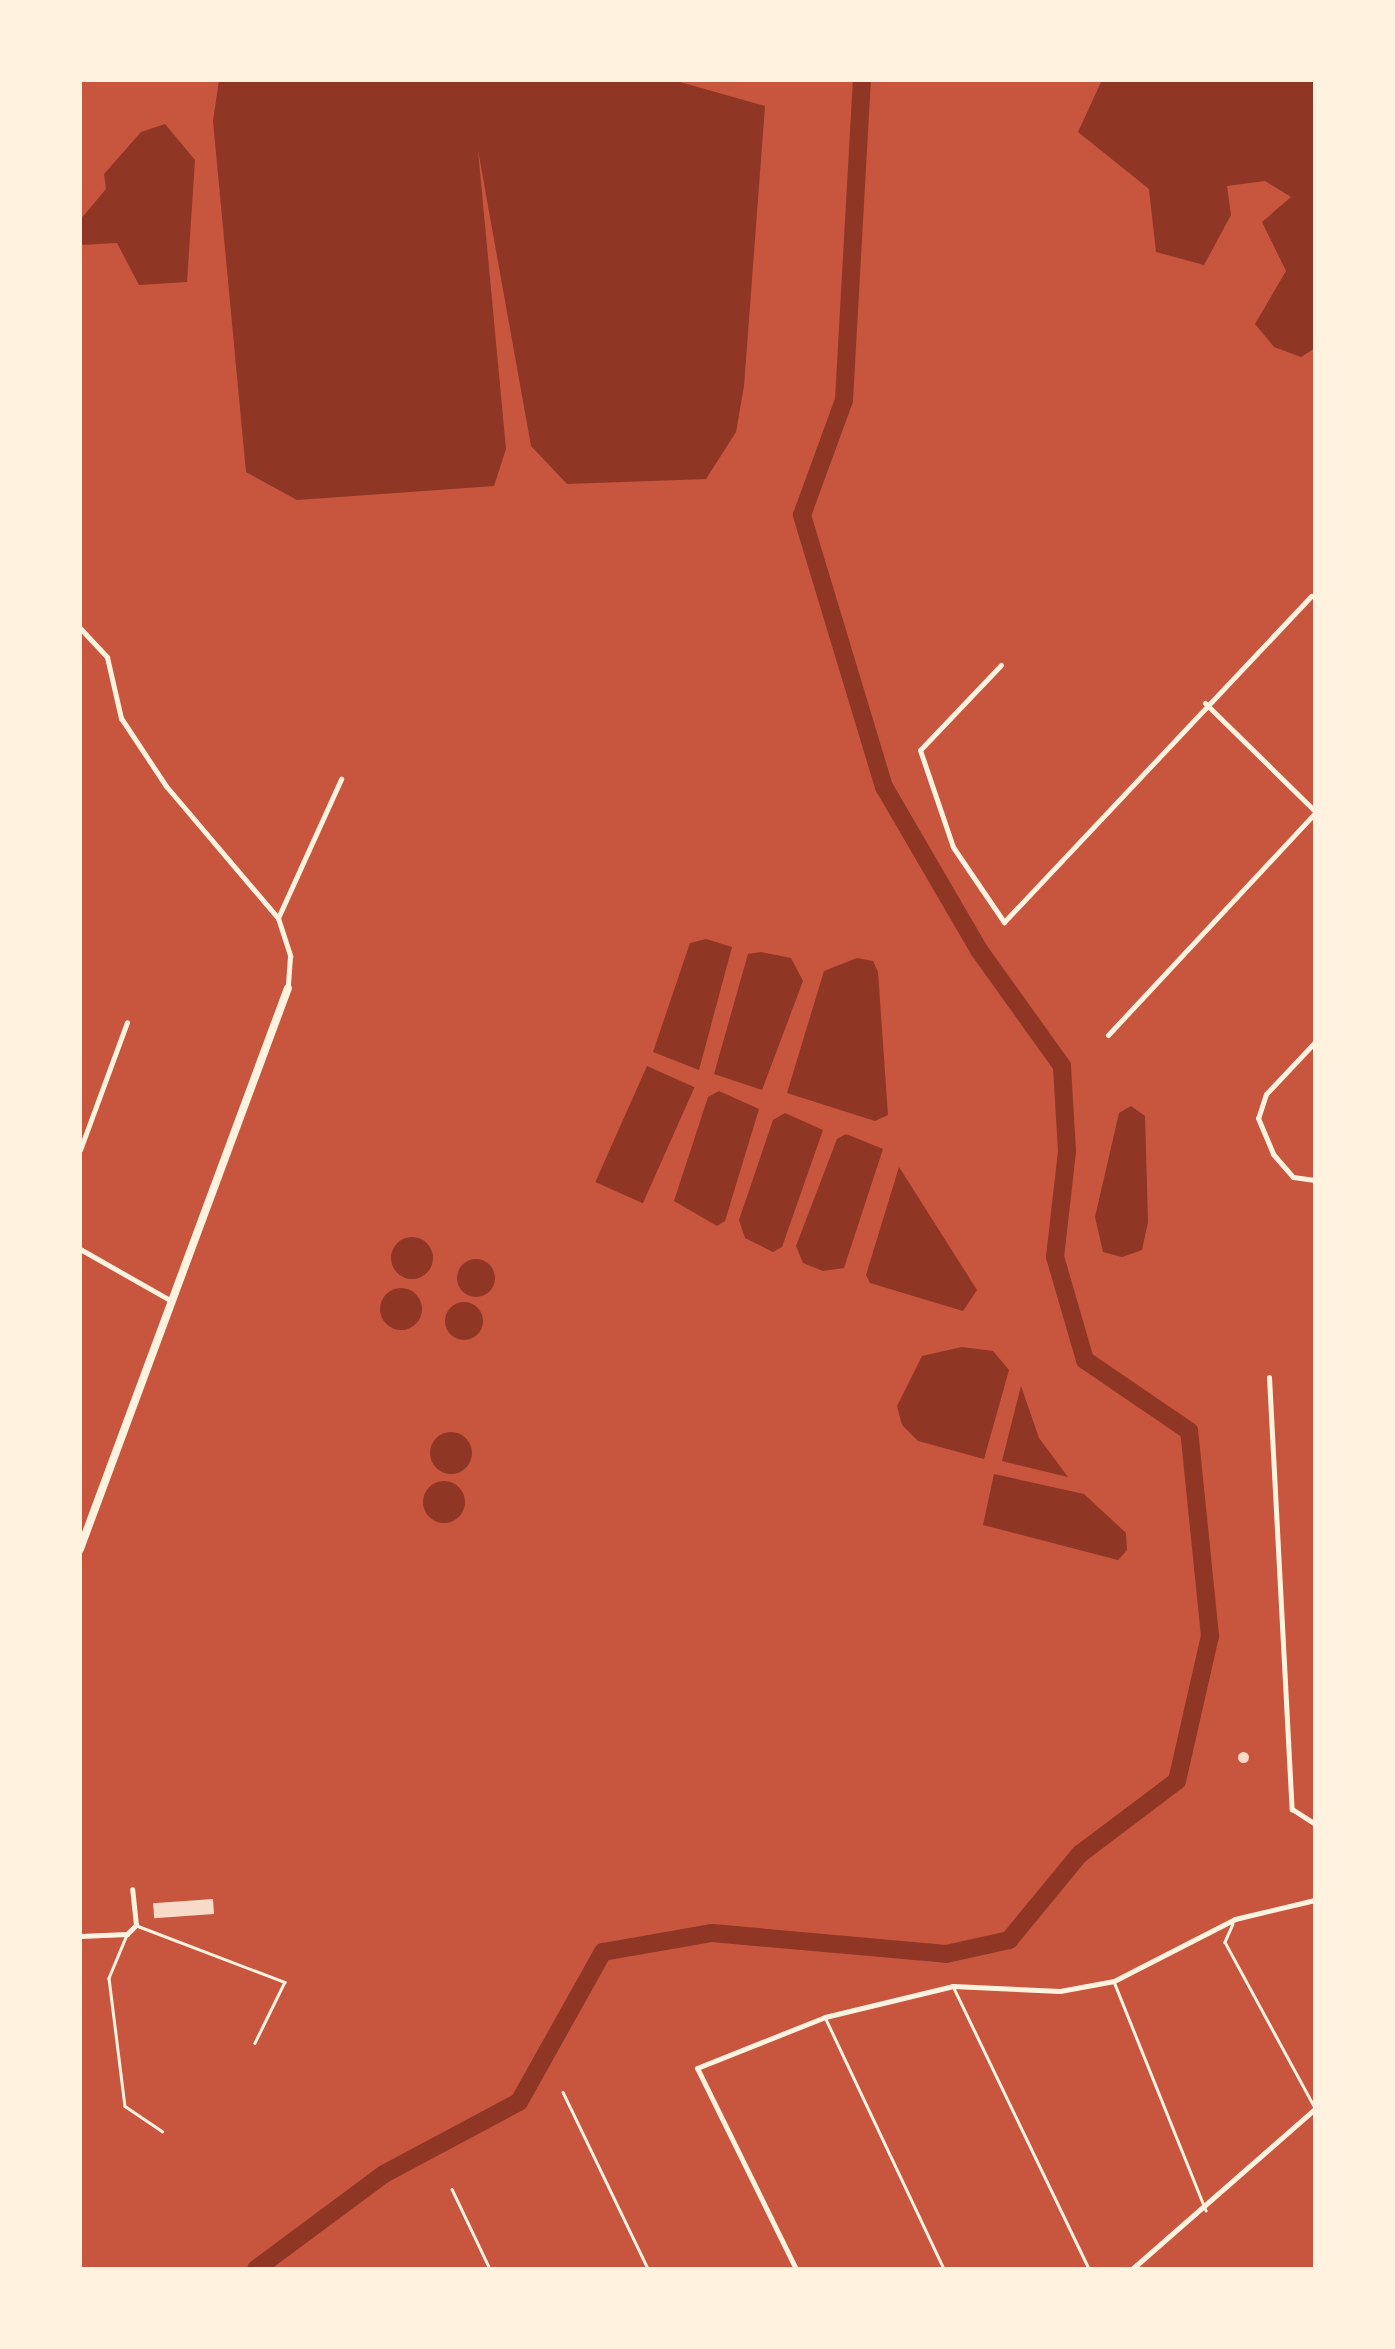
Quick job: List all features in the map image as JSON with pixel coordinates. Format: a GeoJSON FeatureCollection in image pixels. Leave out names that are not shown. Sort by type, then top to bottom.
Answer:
{"type":"FeatureCollection","features":[{"type":"Feature","properties":{"kind":"street"},"geometry":{"type":"LineString","coordinates":[[1001,666],[920,750],[953,847],[1004,922],[1204,703],[1310,596]]}},
{"type":"Feature","properties":{"kind":"street"},"geometry":{"type":"LineString","coordinates":[[80,628],[107,657],[121,718],[166,786],[278,918],[290,956],[288,988],[168,1299],[80,1549]]}},
{"type":"Feature","properties":{"kind":"street"},"geometry":{"type":"LineString","coordinates":[[1108,1034],[1315,812],[1204,703]]}},
{"type":"Feature","properties":{"kind":"street"},"geometry":{"type":"LineString","coordinates":[[278,918],[341,779]]}},
{"type":"Feature","properties":{"kind":"street"},"geometry":{"type":"LineString","coordinates":[[80,1150],[126,1022]]}},
{"type":"Feature","properties":{"kind":"street"},"geometry":{"type":"LineString","coordinates":[[1315,1042],[1266,1094],[1258,1118],[1272,1154],[1293,1177],[1315,1180]]}},
{"type":"Feature","properties":{"kind":"street"},"geometry":{"type":"LineString","coordinates":[[80,1249],[168,1299]]}},
{"type":"Feature","properties":{"kind":"street"},"geometry":{"type":"LineString","coordinates":[[1269,1377],[1292,1809],[1315,1824]]}},
{"type":"Feature","properties":{"kind":"street"},"geometry":{"type":"LineString","coordinates":[[80,1936],[128,1934],[136,1925],[132,1889]]}},
{"type":"Feature","properties":{"kind":"street"},"geometry":{"type":"LineString","coordinates":[[796,2269],[696,2068],[825,2017],[953,1986],[1060,1992],[1114,1981],[1235,1920],[1315,1900]]}},
{"type":"Feature","properties":{"kind":"street"},"geometry":{"type":"LineString","coordinates":[[1132,2269],[1206,2210],[1315,2108]]}},
{"type":"Feature","properties":{"kind":"lane"},"geometry":{"type":"LineString","coordinates":[[1235,1920],[1225,1942],[1315,2108]]}},
{"type":"Feature","properties":{"kind":"lane"},"geometry":{"type":"LineString","coordinates":[[136,1925],[285,1982],[256,2044]]}},
{"type":"Feature","properties":{"kind":"lane"},"geometry":{"type":"LineString","coordinates":[[128,1934],[108,1978],[125,2106],[162,2131]]}},
{"type":"Feature","properties":{"kind":"lane"},"geometry":{"type":"LineString","coordinates":[[1114,1981],[1206,2210]]}},
{"type":"Feature","properties":{"kind":"lane"},"geometry":{"type":"LineString","coordinates":[[953,1986],[1089,2269]]}},
{"type":"Feature","properties":{"kind":"lane"},"geometry":{"type":"LineString","coordinates":[[825,2017],[944,2269]]}},
{"type":"Feature","properties":{"kind":"lane"},"geometry":{"type":"LineString","coordinates":[[563,2092],[648,2269]]}},
{"type":"Feature","properties":{"kind":"lane"},"geometry":{"type":"LineString","coordinates":[[452,2190],[490,2269]]}},
{"type":"Feature","properties":{"kind":"shaded area"},"geometry":{"type":"Polygon","coordinates":[[[219,80],[673,80],[765,106],[744,386],[736,432],[706,479],[567,484],[531,446],[478,150],[506,449],[494,486],[297,500],[246,472],[213,121],[219,80]]]}},
{"type":"Feature","properties":{"kind":"shaded area"},"geometry":{"type":"Polygon","coordinates":[[[1102,80],[1315,80],[1315,348],[1301,357],[1274,347],[1255,324],[1286,271],[1262,222],[1291,197],[1265,181],[1227,186],[1231,215],[1204,265],[1156,252],[1149,189],[1078,132],[1102,80]]]}},
{"type":"Feature","properties":{"kind":"shaded area"},"geometry":{"type":"Polygon","coordinates":[[[165,124],[195,160],[187,282],[139,285],[117,243],[80,245],[80,220],[106,189],[104,174],[141,132],[165,124]]]}},
{"type":"Feature","properties":{"kind":"shaded area"},"geometry":{"type":"Polygon","coordinates":[[[706,939],[732,947],[699,1070],[653,1052],[690,943],[706,939]]]}},
{"type":"Feature","properties":{"kind":"shaded area"},"geometry":{"type":"Polygon","coordinates":[[[761,952],[791,958],[803,981],[762,1090],[714,1074],[748,954],[761,952]]]}},
{"type":"Feature","properties":{"kind":"shaded area"},"geometry":{"type":"Polygon","coordinates":[[[857,958],[873,961],[878,972],[888,1115],[875,1121],[787,1093],[824,971],[857,958]]]}},
{"type":"Feature","properties":{"kind":"shaded area"},"geometry":{"type":"Polygon","coordinates":[[[647,1066],[695,1087],[643,1203],[595,1182],[647,1066]]]}},
{"type":"Feature","properties":{"kind":"shaded area"},"geometry":{"type":"Polygon","coordinates":[[[719,1091],[759,1109],[725,1221],[717,1226],[674,1201],[708,1097],[719,1091]]]}},
{"type":"Feature","properties":{"kind":"shaded area"},"geometry":{"type":"Polygon","coordinates":[[[1131,1106],[1145,1116],[1148,1222],[1142,1250],[1122,1257],[1103,1252],[1095,1217],[1119,1113],[1131,1106]]]}},
{"type":"Feature","properties":{"kind":"shaded area"},"geometry":{"type":"Polygon","coordinates":[[[785,1113],[823,1130],[782,1247],[773,1252],[745,1238],[739,1220],[773,1120],[785,1113]]]}},
{"type":"Feature","properties":{"kind":"shaded area"},"geometry":{"type":"Polygon","coordinates":[[[846,1134],[883,1149],[844,1268],[823,1271],[803,1263],[796,1246],[837,1139],[846,1134]]]}},
{"type":"Feature","properties":{"kind":"shaded area"},"geometry":{"type":"Polygon","coordinates":[[[899,1167],[977,1290],[963,1311],[870,1283],[866,1275],[899,1167]]]}},
{"type":"Feature","properties":{"kind":"shaded area"},"geometry":{"type":"Polygon","coordinates":[[[412,1237],[427,1243],[433,1258],[427,1273],[412,1279],[397,1273],[391,1258],[397,1243],[412,1237]]]}},
{"type":"Feature","properties":{"kind":"shaded area"},"geometry":{"type":"Polygon","coordinates":[[[476,1259],[489,1265],[495,1278],[489,1291],[476,1297],[463,1291],[457,1278],[463,1265],[476,1259]]]}},
{"type":"Feature","properties":{"kind":"shaded area"},"geometry":{"type":"Polygon","coordinates":[[[401,1288],[416,1294],[422,1309],[416,1324],[401,1330],[386,1324],[380,1309],[386,1294],[401,1288]]]}},
{"type":"Feature","properties":{"kind":"shaded area"},"geometry":{"type":"Polygon","coordinates":[[[464,1302],[477,1308],[483,1321],[477,1334],[464,1340],[451,1334],[445,1321],[451,1308],[464,1302]]]}},
{"type":"Feature","properties":{"kind":"shaded area"},"geometry":{"type":"Polygon","coordinates":[[[962,1347],[993,1351],[1009,1370],[984,1459],[918,1441],[902,1425],[897,1406],[922,1356],[962,1347]]]}},
{"type":"Feature","properties":{"kind":"shaded area"},"geometry":{"type":"Polygon","coordinates":[[[1021,1386],[1039,1438],[1068,1477],[1002,1461],[1021,1386]]]}},
{"type":"Feature","properties":{"kind":"shaded area"},"geometry":{"type":"Polygon","coordinates":[[[451,1432],[466,1438],[472,1453],[466,1468],[451,1474],[436,1468],[430,1453],[436,1438],[451,1432]]]}},
{"type":"Feature","properties":{"kind":"shaded area"},"geometry":{"type":"Polygon","coordinates":[[[994,1474],[1084,1494],[1126,1533],[1127,1550],[1118,1560],[983,1525],[994,1474]]]}},
{"type":"Feature","properties":{"kind":"shaded area"},"geometry":{"type":"Polygon","coordinates":[[[444,1481],[459,1487],[465,1502],[459,1517],[444,1523],[429,1517],[423,1502],[429,1487],[444,1481]]]}},
{"type":"Feature","properties":{"kind":"building"},"geometry":{"type":"Polygon","coordinates":[[[1243,1751],[1249,1757],[1243,1763],[1237,1757],[1243,1751]]]}},
{"type":"Feature","properties":{"kind":"building"},"geometry":{"type":"Polygon","coordinates":[[[213,1899],[214,1914],[154,1918],[153,1903],[213,1899]]]}},
{"type":"Feature","properties":{"kind":"waterway"},"geometry":{"type":"LineString","coordinates":[[256,2269],[384,2174],[519,2102],[603,1952],[712,1933],[946,1954],[1009,1940],[1080,1854],[1177,1781],[1210,1636],[1189,1431],[1085,1360],[1055,1257],[1067,1151],[1062,1066],[979,950],[884,787],[802,515],[844,400],[862,80]]}}]}
